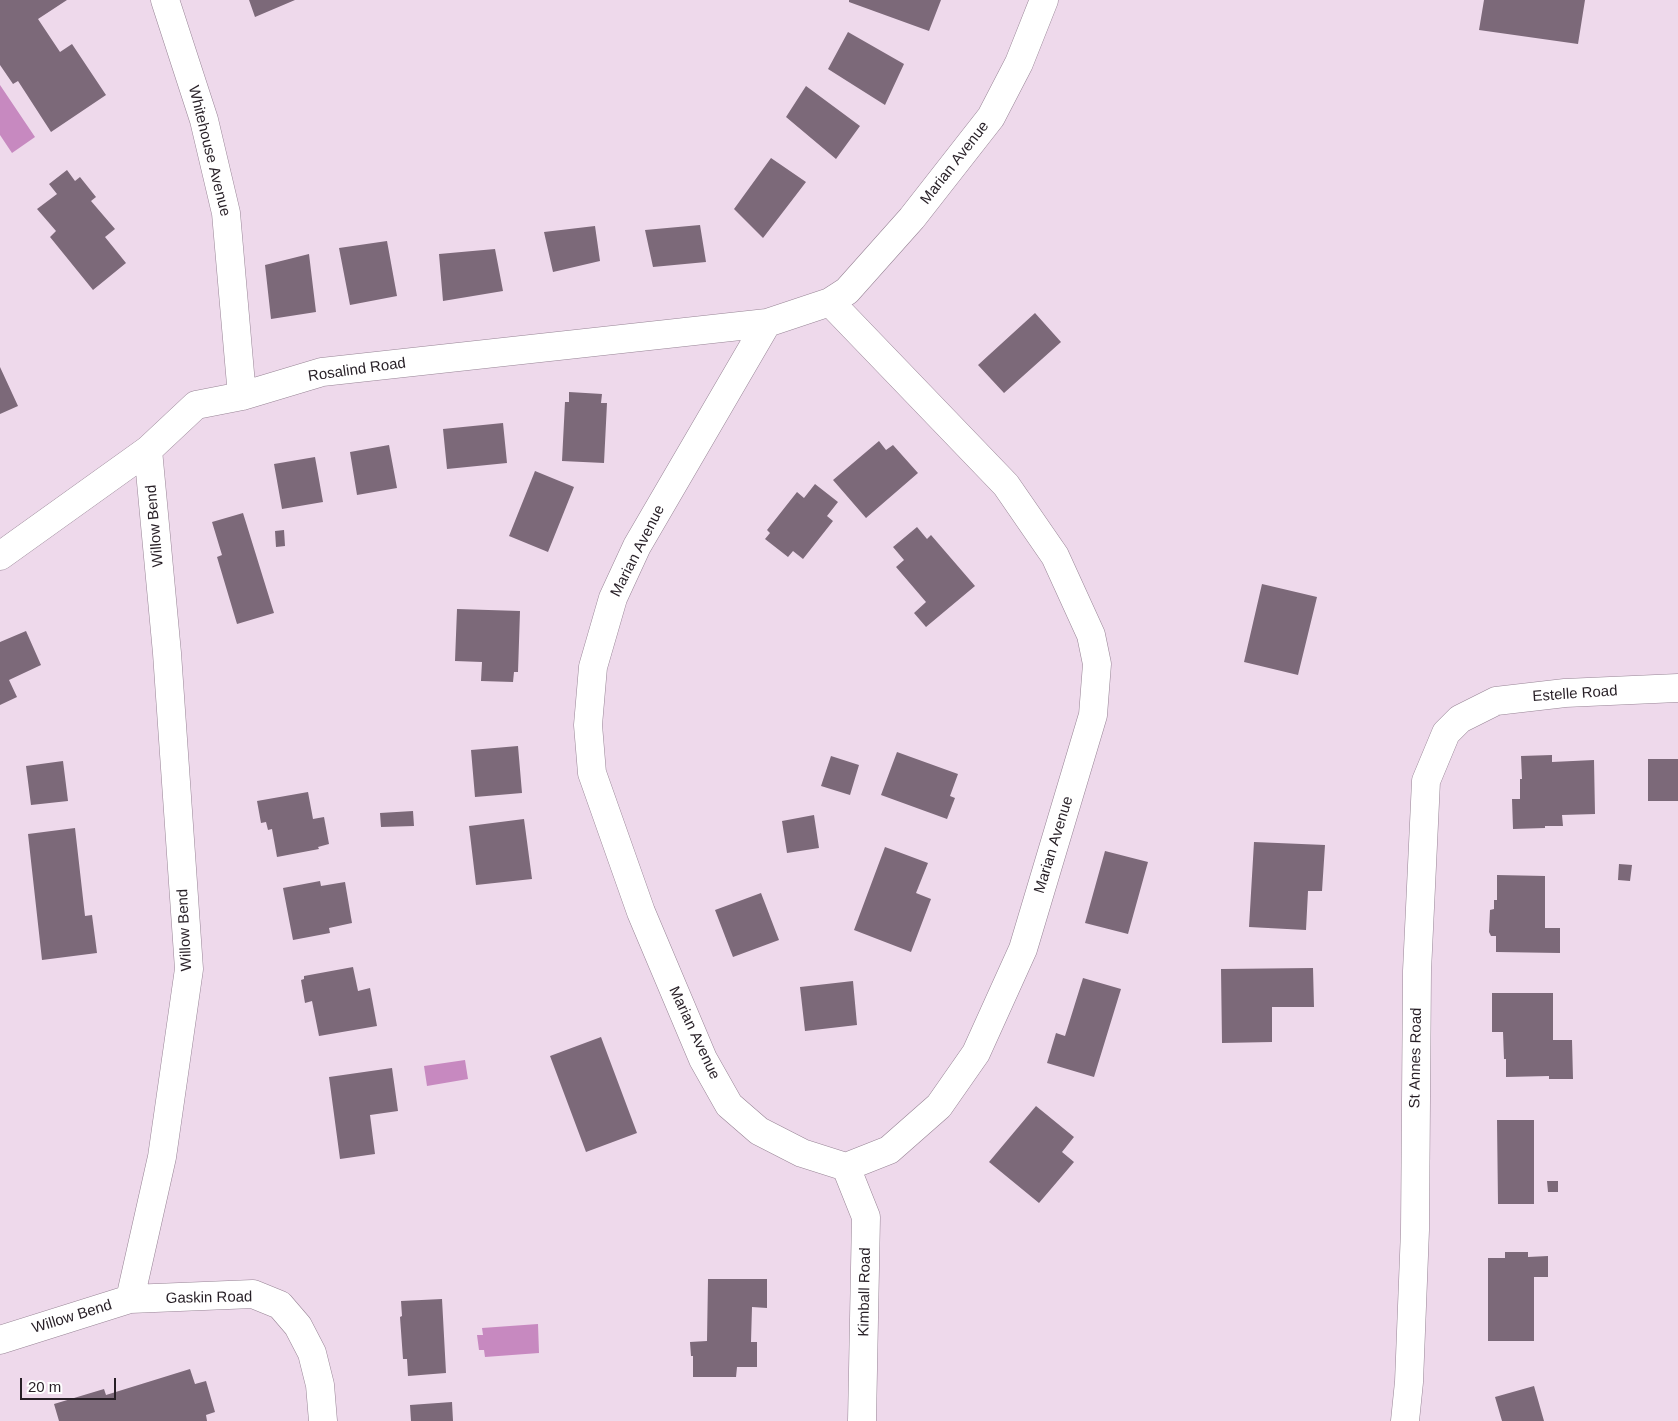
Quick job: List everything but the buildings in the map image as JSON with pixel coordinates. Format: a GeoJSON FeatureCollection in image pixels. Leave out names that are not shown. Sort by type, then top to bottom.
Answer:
{"type":"FeatureCollection","features":[{"type":"Feature","properties":{"kind":"street","name":"Whitehouse Avenue"},"geometry":{"type":"LineString","coordinates":[[165,0],[204,120],[226,213],[242,396]]}},
{"type":"Feature","properties":{"kind":"street","name":"Marian Avenue"},"geometry":{"type":"LineString","coordinates":[[830,302],[1006,485],[1055,556],[1091,635],[1096,664],[1093,715],[1023,949],[976,1053],[939,1106],[889,1150],[846,1167],[802,1153],[759,1131],[729,1105],[703,1059],[640,912],[592,773],[588,725],[593,667],[614,598],[637,546],[767,323],[830,302],[847,291],[912,218],[991,117],[1019,63],[1044,0]]}},
{"type":"Feature","properties":{"kind":"street","name":"Rosalind Road"},"geometry":{"type":"LineString","coordinates":[[0,556],[148,450],[196,405],[242,396],[322,372],[767,323]]}},
{"type":"Feature","properties":{"kind":"street","name":"Willow Bend"},"geometry":{"type":"LineString","coordinates":[[0,1340],[130,1299],[162,1157],[188,969],[167,653],[148,450]]}},
{"type":"Feature","properties":{"kind":"street","name":"Estelle Road"},"geometry":{"type":"LineString","coordinates":[[1474,712],[1496,701],[1565,693],[1678,688]]}},
{"type":"Feature","properties":{"kind":"street","name":"St Annes Road"},"geometry":{"type":"LineString","coordinates":[[1404,1421],[1409,1382],[1414,1239],[1417,971],[1426,781],[1446,733],[1460,719],[1474,712]]}},
{"type":"Feature","properties":{"kind":"street","name":"Kimball Road"},"geometry":{"type":"LineString","coordinates":[[846,1167],[866,1217],[862,1421]]}},
{"type":"Feature","properties":{"kind":"street","name":"Gaskin Road"},"geometry":{"type":"LineString","coordinates":[[130,1299],[253,1294],[280,1305],[298,1326],[312,1353],[320,1385],[323,1421]]}},
{"type":"Feature","properties":{"kind":"shaded area"},"geometry":{"type":"Polygon","coordinates":[[[0,85],[35,137],[12,153],[0,135],[0,85]]]}},
{"type":"Feature","properties":{"kind":"shaded area"},"geometry":{"type":"Polygon","coordinates":[[[465,1060],[468,1079],[427,1086],[424,1066],[465,1060]]]}},
{"type":"Feature","properties":{"kind":"shaded area"},"geometry":{"type":"Polygon","coordinates":[[[538,1324],[539,1353],[485,1357],[484,1350],[479,1350],[477,1335],[483,1335],[482,1328],[538,1324]]]}}]}
